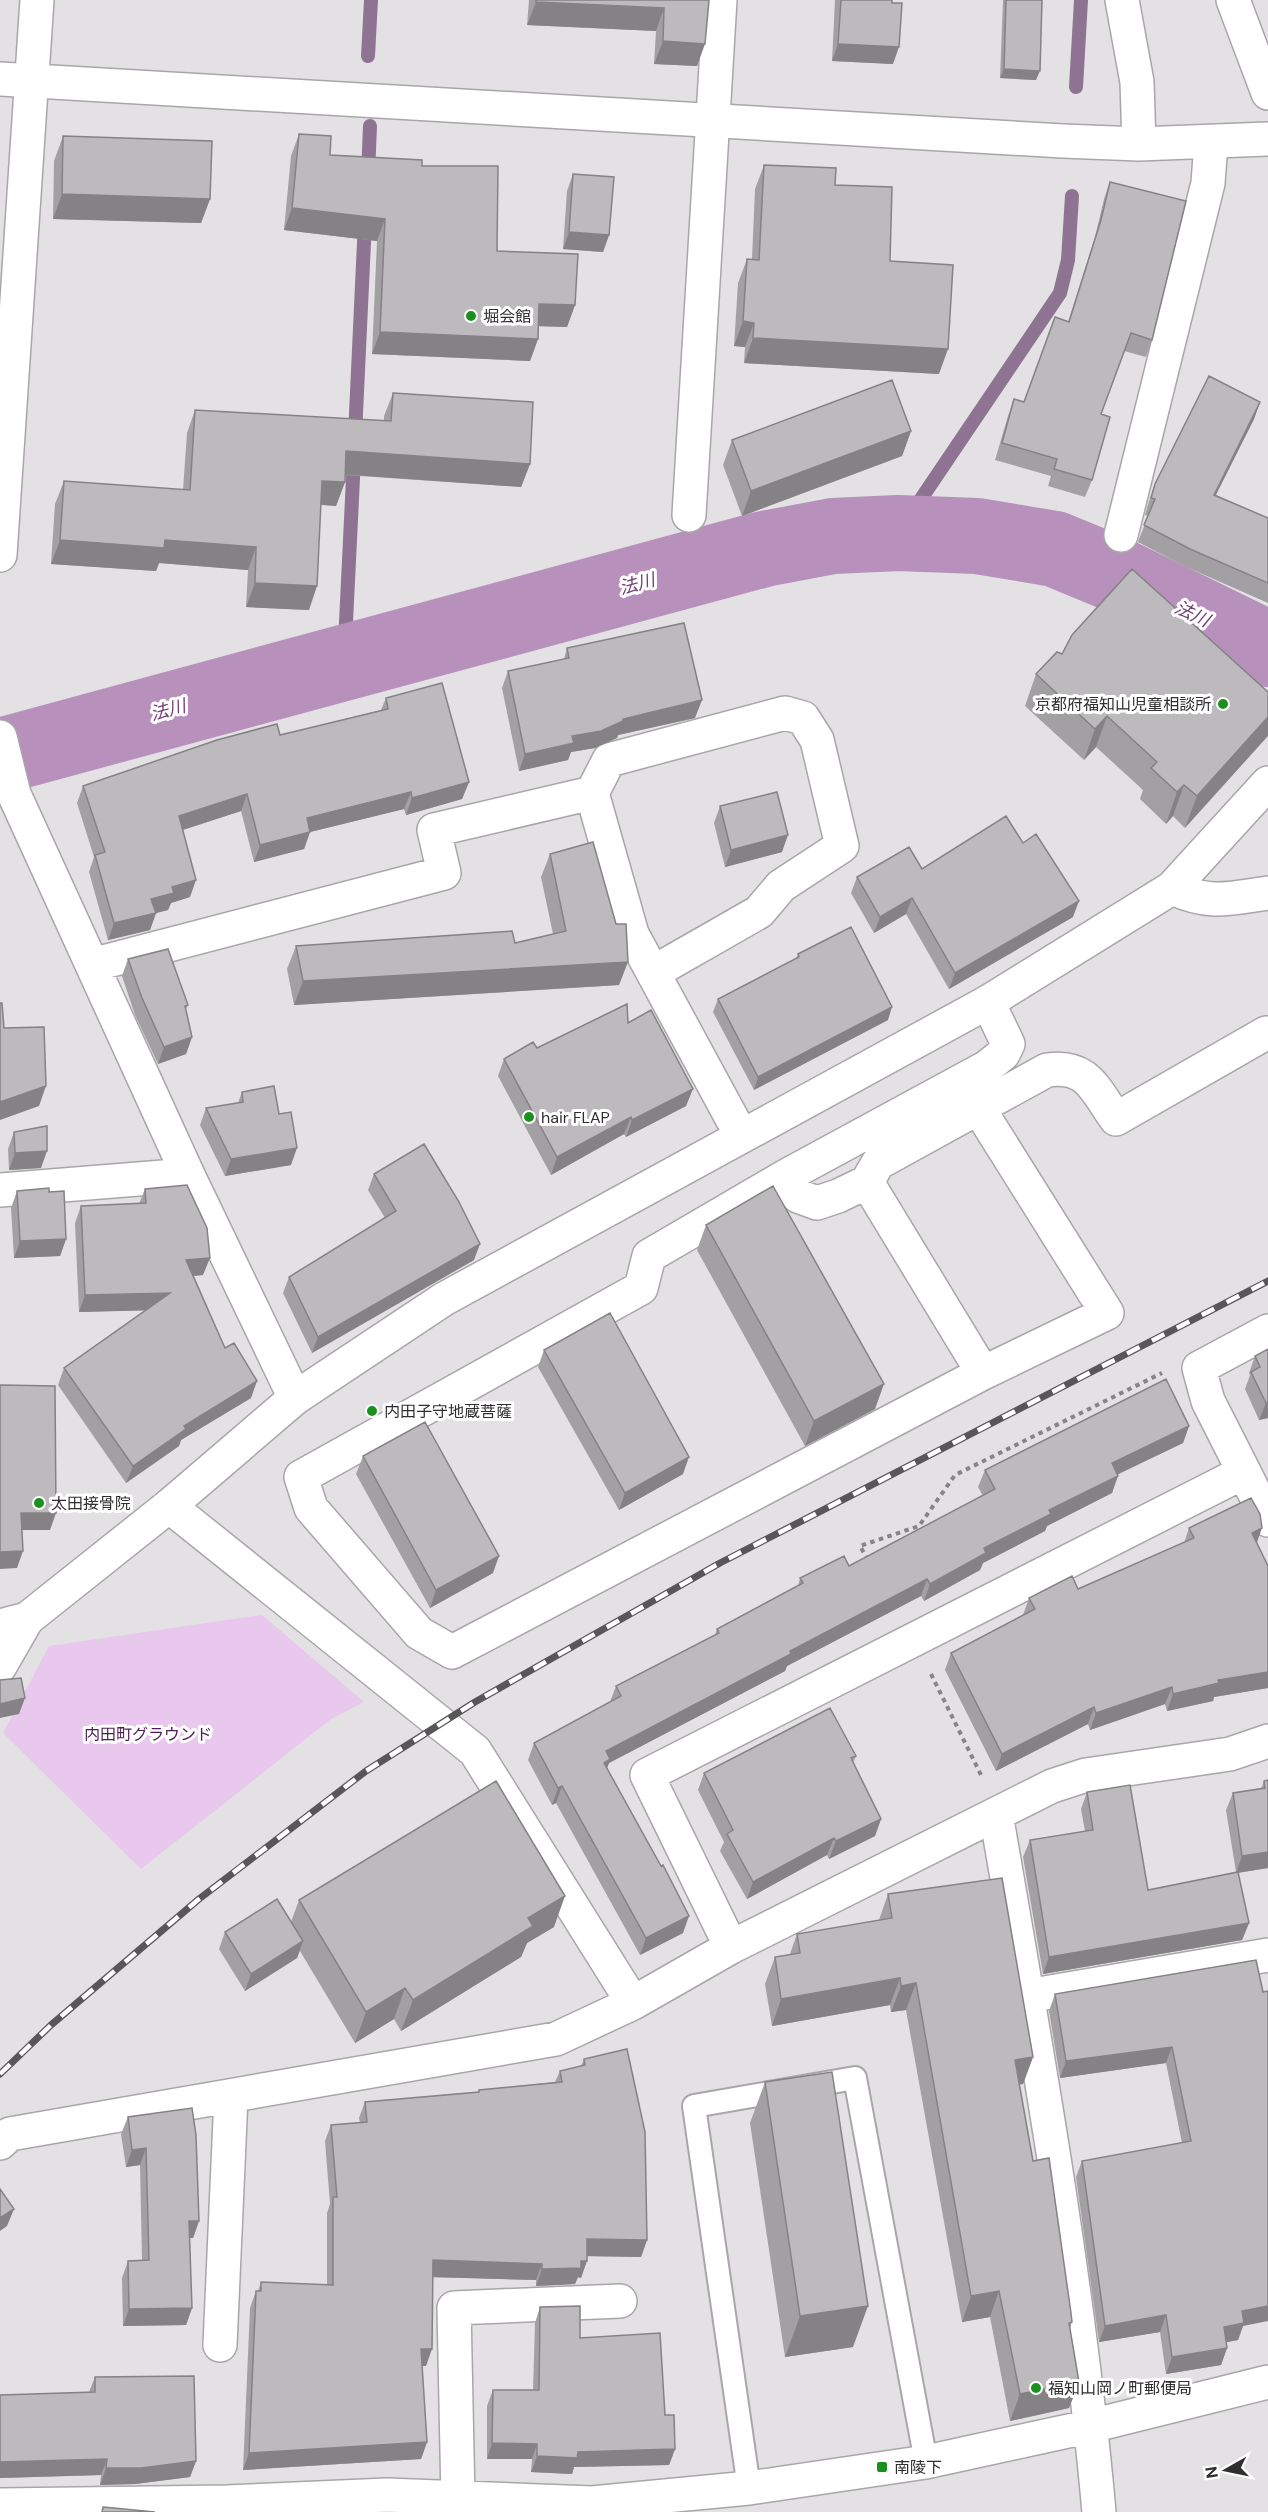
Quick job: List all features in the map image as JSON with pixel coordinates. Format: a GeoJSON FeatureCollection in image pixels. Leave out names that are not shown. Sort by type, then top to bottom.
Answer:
{"type":"FeatureCollection","features":[{"type":"Feature","properties":{"kind":"main road"},"geometry":{"type":"LineString","coordinates":[[0,555],[37,0]]}},
{"type":"Feature","properties":{"kind":"main road"},"geometry":{"type":"LineString","coordinates":[[689,515],[720,0]]}},
{"type":"Feature","properties":{"kind":"main road"},"geometry":{"type":"LineString","coordinates":[[1122,0],[1137,82],[1139,144]]}},
{"type":"Feature","properties":{"kind":"main road"},"geometry":{"type":"LineString","coordinates":[[1233,0],[1268,93]]}},
{"type":"Feature","properties":{"kind":"main road"},"geometry":{"type":"LineString","coordinates":[[0,79],[1139,144],[1268,139]]}},
{"type":"Feature","properties":{"kind":"main road"},"geometry":{"type":"LineString","coordinates":[[1121,535],[1208,183],[1211,143]]}},
{"type":"Feature","properties":{"kind":"main road"},"geometry":{"type":"LineString","coordinates":[[654,972],[759,912],[781,886],[842,846],[817,740],[802,718],[784,713],[609,760],[592,793],[632,934],[741,1135]]}},
{"type":"Feature","properties":{"kind":"main road"},"geometry":{"type":"LineString","coordinates":[[0,737],[14,794],[188,1175],[295,1398]]}},
{"type":"Feature","properties":{"kind":"main road"},"geometry":{"type":"LineString","coordinates":[[0,1666],[14,1622],[170,1506],[295,1398],[444,1299],[988,1002],[1172,888],[1268,783]]}},
{"type":"Feature","properties":{"kind":"main road"},"geometry":{"type":"LineString","coordinates":[[92,965],[444,873],[434,830],[592,793]]}},
{"type":"Feature","properties":{"kind":"main road"},"geometry":{"type":"LineString","coordinates":[[1172,888],[1194,897],[1216,901],[1268,894]]}},
{"type":"Feature","properties":{"kind":"main road"},"geometry":{"type":"LineString","coordinates":[[979,1109],[1107,1313],[982,1373],[452,1652],[419,1633],[311,1508],[301,1477],[640,1288],[649,1256],[786,1176],[987,1067],[1003,1054],[1008,1044],[988,1002]]}},
{"type":"Feature","properties":{"kind":"main road"},"geometry":{"type":"LineString","coordinates":[[786,1176],[798,1196],[817,1203],[867,1182],[878,1163],[1047,1070],[1064,1067],[1078,1071],[1088,1079],[1116,1119],[1266,1034]]}},
{"type":"Feature","properties":{"kind":"main road"},"geometry":{"type":"LineString","coordinates":[[0,1190],[188,1175]]}},
{"type":"Feature","properties":{"kind":"main road"},"geometry":{"type":"LineString","coordinates":[[867,1182],[982,1373]]}},
{"type":"Feature","properties":{"kind":"main road"},"geometry":{"type":"LineString","coordinates":[[1268,1331],[1199,1368],[1208,1401],[1268,1520]]}},
{"type":"Feature","properties":{"kind":"main road"},"geometry":{"type":"LineString","coordinates":[[730,1947],[647,1775],[1244,1472]]}},
{"type":"Feature","properties":{"kind":"main road"},"geometry":{"type":"LineString","coordinates":[[170,1506],[475,1751],[633,2003]]}},
{"type":"Feature","properties":{"kind":"main road"},"geometry":{"type":"LineString","coordinates":[[0,2143],[10,2134],[556,2039],[633,2003],[730,1947],[1052,1786],[1086,1775],[1230,1754],[1268,1741]]}},
{"type":"Feature","properties":{"kind":"main road"},"geometry":{"type":"LineString","coordinates":[[996,1814],[1066,2226],[1091,2426],[1099,2512]]}},
{"type":"Feature","properties":{"kind":"main road"},"geometry":{"type":"LineString","coordinates":[[1027,1996],[1268,1955]]}},
{"type":"Feature","properties":{"kind":"main road"},"geometry":{"type":"LineString","coordinates":[[220,2345],[231,2097]]}},
{"type":"Feature","properties":{"kind":"main road"},"geometry":{"type":"LineString","coordinates":[[458,2500],[454,2308],[620,2301]]}},
{"type":"Feature","properties":{"kind":"main road"},"geometry":{"type":"LineString","coordinates":[[0,2505],[227,2507],[387,2495],[458,2500],[592,2503],[748,2488],[926,2462],[1091,2426],[1268,2382]]}},
{"type":"Feature","properties":{"kind":"lane"},"geometry":{"type":"LineString","coordinates":[[748,2488],[694,2106],[855,2078],[926,2462]]}},
{"type":"Feature","properties":{"kind":"path"},"geometry":{"type":"LineString","coordinates":[[872,1567],[860,1546],[919,1527],[955,1475],[1166,1371],[1199,1368]]}},
{"type":"Feature","properties":{"kind":"path"},"geometry":{"type":"LineString","coordinates":[[913,1638],[989,1792],[996,1814]]}},
{"type":"Feature","properties":{"kind":"green space","name":"内田町グラウンド"},"geometry":{"type":"Polygon","coordinates":[[[262,1615],[364,1702],[331,1719],[141,1869],[3,1733],[49,1646],[262,1615]]]}},
{"type":"Feature","properties":{"kind":"building"},"geometry":{"type":"Polygon","coordinates":[[[536,0],[709,0],[705,44],[663,41],[664,8],[536,2],[536,0]]]}},
{"type":"Feature","properties":{"kind":"building"},"geometry":{"type":"Polygon","coordinates":[[[841,0],[892,0],[892,3],[902,3],[899,47],[838,44],[841,0]]]}},
{"type":"Feature","properties":{"kind":"building"},"geometry":{"type":"Polygon","coordinates":[[[1006,0],[1042,0],[1040,71],[1004,69],[1006,0]]]}},
{"type":"Feature","properties":{"kind":"building"},"geometry":{"type":"Polygon","coordinates":[[[299,134],[331,136],[330,155],[422,160],[422,166],[498,166],[497,251],[578,254],[575,305],[539,304],[538,339],[380,332],[385,219],[292,208],[299,134]]]}},
{"type":"Feature","properties":{"kind":"building"},"geometry":{"type":"Polygon","coordinates":[[[63,136],[212,141],[210,199],[62,194],[63,136]]]}},
{"type":"Feature","properties":{"kind":"building"},"geometry":{"type":"Polygon","coordinates":[[[764,165],[836,168],[835,185],[892,187],[890,261],[953,265],[948,349],[753,338],[754,323],[743,321],[747,259],[759,260],[764,165]]]}},
{"type":"Feature","properties":{"kind":"building"},"geometry":{"type":"Polygon","coordinates":[[[573,174],[614,177],[609,235],[569,232],[573,174]]]}},
{"type":"Feature","properties":{"kind":"building"},"geometry":{"type":"Polygon","coordinates":[[[1110,182],[1186,201],[1152,340],[1131,333],[1101,414],[1110,417],[1092,480],[1054,469],[1057,459],[1002,443],[1014,399],[1024,402],[1055,317],[1069,322],[1101,220],[1110,182]]]}},
{"type":"Feature","properties":{"kind":"building"},"geometry":{"type":"Polygon","coordinates":[[[1209,376],[1260,402],[1214,495],[1268,518],[1268,583],[1190,549],[1144,525],[1155,499],[1151,498],[1155,484],[1209,376]]]}},
{"type":"Feature","properties":{"kind":"building"},"geometry":{"type":"Polygon","coordinates":[[[892,380],[911,431],[751,491],[732,440],[892,380]]]}},
{"type":"Feature","properties":{"kind":"building"},"geometry":{"type":"Polygon","coordinates":[[[393,393],[533,402],[530,464],[346,451],[345,482],[322,481],[317,586],[255,583],[256,547],[165,540],[164,548],[60,540],[64,481],[190,490],[195,410],[391,421],[393,393]]]}},
{"type":"Feature","properties":{"kind":"building"},"geometry":{"type":"Polygon","coordinates":[[[1132,569],[1268,692],[1268,717],[1197,796],[1184,785],[1177,792],[1151,768],[1157,762],[1107,716],[1095,729],[1036,674],[1057,652],[1062,654],[1072,635],[1132,569]]]}},
{"type":"Feature","properties":{"kind":"building"},"geometry":{"type":"Polygon","coordinates":[[[684,623],[702,700],[623,719],[601,731],[572,736],[574,743],[525,754],[508,671],[569,658],[567,648],[684,623]]]}},
{"type":"Feature","properties":{"kind":"building"},"geometry":{"type":"Polygon","coordinates":[[[442,683],[469,782],[412,798],[411,792],[307,818],[310,832],[260,845],[247,794],[179,816],[196,880],[172,887],[174,893],[151,899],[156,913],[114,923],[95,855],[105,852],[83,786],[217,740],[277,724],[280,735],[388,709],[386,698],[442,683]]]}},
{"type":"Feature","properties":{"kind":"building"},"geometry":{"type":"Polygon","coordinates":[[[777,792],[788,835],[731,850],[720,806],[777,792]]]}},
{"type":"Feature","properties":{"kind":"building"},"geometry":{"type":"Polygon","coordinates":[[[1006,816],[1023,843],[1036,834],[1079,901],[955,973],[912,898],[880,917],[857,877],[909,847],[922,869],[1006,816]]]}},
{"type":"Feature","properties":{"kind":"building"},"geometry":{"type":"Polygon","coordinates":[[[593,842],[616,924],[626,924],[628,962],[303,981],[296,946],[512,931],[515,943],[566,931],[550,854],[593,842]]]}},
{"type":"Feature","properties":{"kind":"building"},"geometry":{"type":"Polygon","coordinates":[[[851,927],[892,1007],[758,1077],[718,999],[851,927]]]}},
{"type":"Feature","properties":{"kind":"building"},"geometry":{"type":"Polygon","coordinates":[[[168,949],[188,1005],[185,1006],[192,1037],[164,1047],[142,998],[128,959],[168,949]]]}},
{"type":"Feature","properties":{"kind":"building"},"geometry":{"type":"Polygon","coordinates":[[[0,1003],[2,1003],[4,1028],[44,1027],[46,1086],[0,1102],[0,1003]]]}},
{"type":"Feature","properties":{"kind":"building"},"geometry":{"type":"Polygon","coordinates":[[[627,1004],[628,1023],[651,1010],[693,1089],[632,1120],[631,1117],[557,1157],[504,1059],[533,1042],[537,1048],[627,1004]]]}},
{"type":"Feature","properties":{"kind":"building"},"geometry":{"type":"Polygon","coordinates":[[[274,1086],[279,1114],[291,1112],[297,1148],[231,1159],[206,1108],[243,1102],[242,1092],[274,1086]]]}},
{"type":"Feature","properties":{"kind":"building"},"geometry":{"type":"Polygon","coordinates":[[[47,1126],[47,1151],[15,1153],[14,1132],[47,1126]]]}},
{"type":"Feature","properties":{"kind":"building"},"geometry":{"type":"Polygon","coordinates":[[[424,1144],[459,1202],[480,1244],[318,1337],[289,1277],[396,1211],[374,1174],[424,1144]]]}},
{"type":"Feature","properties":{"kind":"building"},"geometry":{"type":"Polygon","coordinates":[[[187,1185],[207,1228],[210,1258],[186,1260],[225,1348],[234,1343],[257,1381],[184,1426],[186,1429],[133,1466],[64,1368],[170,1293],[85,1295],[81,1206],[146,1203],[145,1189],[187,1185]]]}},
{"type":"Feature","properties":{"kind":"building"},"geometry":{"type":"Polygon","coordinates":[[[773,1186],[884,1384],[814,1421],[706,1225],[773,1186]]]}},
{"type":"Feature","properties":{"kind":"building"},"geometry":{"type":"Polygon","coordinates":[[[49,1188],[49,1192],[64,1191],[66,1239],[20,1241],[17,1191],[49,1188]]]}},
{"type":"Feature","properties":{"kind":"building"},"geometry":{"type":"Polygon","coordinates":[[[610,1313],[689,1457],[625,1493],[544,1350],[610,1313]]]}},
{"type":"Feature","properties":{"kind":"building"},"geometry":{"type":"Polygon","coordinates":[[[1268,1349],[1268,1402],[1266,1403],[1251,1372],[1260,1367],[1255,1356],[1268,1349]]]}},
{"type":"Feature","properties":{"kind":"building"},"geometry":{"type":"Polygon","coordinates":[[[1166,1379],[1189,1426],[1112,1463],[1118,1476],[1049,1510],[1051,1514],[984,1548],[986,1553],[930,1584],[927,1579],[790,1651],[791,1654],[606,1751],[610,1759],[604,1763],[661,1866],[663,1865],[689,1916],[646,1938],[562,1786],[558,1788],[534,1743],[621,1696],[616,1686],[719,1633],[717,1629],[803,1583],[800,1578],[844,1556],[849,1566],[995,1489],[985,1470],[1166,1379]]]}},
{"type":"Feature","properties":{"kind":"building"},"geometry":{"type":"Polygon","coordinates":[[[0,1385],[55,1386],[56,1513],[21,1513],[23,1551],[0,1552],[0,1385]]]}},
{"type":"Feature","properties":{"kind":"building"},"geometry":{"type":"Polygon","coordinates":[[[425,1422],[499,1556],[436,1590],[363,1456],[425,1422]]]}},
{"type":"Feature","properties":{"kind":"building"},"geometry":{"type":"Polygon","coordinates":[[[1251,1498],[1260,1514],[1262,1528],[1252,1533],[1268,1566],[1268,1672],[1218,1680],[1219,1683],[1173,1694],[1172,1687],[1096,1713],[1094,1707],[1002,1754],[951,1653],[1035,1609],[1029,1598],[1072,1576],[1078,1589],[1194,1538],[1189,1528],[1251,1498]]]}},
{"type":"Feature","properties":{"kind":"building"},"geometry":{"type":"Polygon","coordinates":[[[21,1678],[25,1698],[0,1704],[0,1680],[21,1678]]]}},
{"type":"Feature","properties":{"kind":"building"},"geometry":{"type":"Polygon","coordinates":[[[830,1708],[856,1756],[851,1758],[881,1819],[836,1841],[834,1838],[753,1882],[727,1834],[733,1830],[704,1773],[830,1708]]]}},
{"type":"Feature","properties":{"kind":"building"},"geometry":{"type":"Polygon","coordinates":[[[1268,1780],[1268,1852],[1242,1856],[1233,1793],[1265,1788],[1264,1781],[1268,1780]]]}},
{"type":"Feature","properties":{"kind":"building"},"geometry":{"type":"Polygon","coordinates":[[[496,1781],[565,1896],[528,1918],[533,1926],[413,2000],[405,1988],[366,2012],[299,1900],[496,1781]]]}},
{"type":"Feature","properties":{"kind":"building"},"geometry":{"type":"Polygon","coordinates":[[[1130,1785],[1148,1890],[1238,1872],[1249,1923],[1049,1957],[1030,1840],[1093,1830],[1087,1792],[1130,1785]]]}},
{"type":"Feature","properties":{"kind":"building"},"geometry":{"type":"Polygon","coordinates":[[[1002,1878],[1033,2057],[1015,2060],[1033,2161],[1049,2158],[1071,2313],[1072,2322],[1069,2323],[1079,2382],[1020,2394],[999,2291],[971,2296],[916,1983],[901,1986],[900,1978],[781,1999],[775,1957],[800,1953],[797,1934],[892,1918],[888,1894],[1002,1878]]]}},
{"type":"Feature","properties":{"kind":"building"},"geometry":{"type":"Polygon","coordinates":[[[277,1899],[303,1941],[251,1974],[225,1932],[277,1899]]]}},
{"type":"Feature","properties":{"kind":"building"},"geometry":{"type":"Polygon","coordinates":[[[1256,1960],[1263,1992],[1268,1991],[1268,2306],[1242,2311],[1244,2323],[1224,2327],[1227,2348],[1172,2357],[1166,2315],[1105,2326],[1082,2161],[1191,2141],[1172,2047],[1066,2061],[1055,1994],[1256,1960]]]}},
{"type":"Feature","properties":{"kind":"building"},"geometry":{"type":"Polygon","coordinates":[[[627,2049],[645,2132],[647,2240],[587,2239],[587,2261],[581,2261],[581,2268],[542,2269],[542,2264],[433,2260],[432,2349],[421,2349],[427,2442],[249,2453],[256,2291],[261,2291],[261,2282],[333,2285],[333,2197],[337,2197],[331,2125],[367,2122],[365,2102],[562,2082],[560,2071],[585,2065],[584,2059],[627,2049]]]}},
{"type":"Feature","properties":{"kind":"building"},"geometry":{"type":"Polygon","coordinates":[[[832,2072],[868,2306],[800,2316],[765,2082],[832,2072]]]}},
{"type":"Feature","properties":{"kind":"building"},"geometry":{"type":"Polygon","coordinates":[[[192,2108],[196,2135],[199,2221],[189,2221],[192,2308],[129,2309],[128,2261],[149,2260],[146,2148],[132,2150],[128,2117],[192,2108]]]}},
{"type":"Feature","properties":{"kind":"building"},"geometry":{"type":"Polygon","coordinates":[[[0,2189],[14,2209],[0,2218],[0,2189]]]}},
{"type":"Feature","properties":{"kind":"building"},"geometry":{"type":"Polygon","coordinates":[[[580,2306],[580,2338],[660,2333],[665,2415],[674,2415],[675,2449],[578,2452],[577,2458],[537,2456],[537,2444],[492,2443],[493,2390],[539,2390],[540,2307],[580,2306]]]}},
{"type":"Feature","properties":{"kind":"building"},"geometry":{"type":"Polygon","coordinates":[[[194,2376],[196,2461],[141,2468],[106,2468],[107,2459],[0,2462],[0,2395],[95,2392],[95,2377],[194,2376]]]}},
{"type":"Feature","properties":{"kind":"building"},"geometry":{"type":"Polygon","coordinates":[[[103,2507],[155,2512],[102,2512],[103,2507]]]}},
{"type":"Feature","properties":{"kind":"waterway"},"geometry":{"type":"LineString","coordinates":[[368,56],[371,0]]}},
{"type":"Feature","properties":{"kind":"waterway"},"geometry":{"type":"LineString","coordinates":[[1076,87],[1081,0]]}},
{"type":"Feature","properties":{"kind":"waterway"},"geometry":{"type":"LineString","coordinates":[[368,175],[370,126]]}},
{"type":"Feature","properties":{"kind":"waterway"},"geometry":{"type":"LineString","coordinates":[[898,533],[1060,293],[1068,260],[1072,196]]}},
{"type":"Feature","properties":{"kind":"waterway"},"geometry":{"type":"LineString","coordinates":[[355,435],[365,221]]}},
{"type":"Feature","properties":{"kind":"waterway"},"geometry":{"type":"LineString","coordinates":[[344,663],[354,458]]}},
{"type":"Feature","properties":{"kind":"waterway","name":"法川"},"geometry":{"type":"LineString","coordinates":[[0,756],[764,549],[833,536],[898,533],[977,536],[1055,549],[1113,573],[1268,649]]}},
{"type":"Feature","properties":{"kind":"railway"},"geometry":{"type":"LineString","coordinates":[[0,2074],[51,2025],[199,1899],[366,1771],[475,1702],[720,1563],[1268,1281]]}},
{"type":"Feature","properties":{"kind":"place","name":"堀会館"},"geometry":{"type":"Point","coordinates":[471,316]}},
{"type":"Feature","properties":{"kind":"place","name":"京都府福知山児童相談所"},"geometry":{"type":"Point","coordinates":[1223,704]}},
{"type":"Feature","properties":{"kind":"place","name":"hair FLAP"},"geometry":{"type":"Point","coordinates":[529,1117]}},
{"type":"Feature","properties":{"kind":"place","name":"内田子守地蔵菩薩"},"geometry":{"type":"Point","coordinates":[372,1411]}},
{"type":"Feature","properties":{"kind":"place","name":"太田接骨院"},"geometry":{"type":"Point","coordinates":[39,1503]}},
{"type":"Feature","properties":{"kind":"place","name":"福知山岡ノ町郵便局"},"geometry":{"type":"Point","coordinates":[1036,2388]}},
{"type":"Feature","properties":{"kind":"place","name":"南陵下"},"geometry":{"type":"Point","coordinates":[882,2467]}}]}
